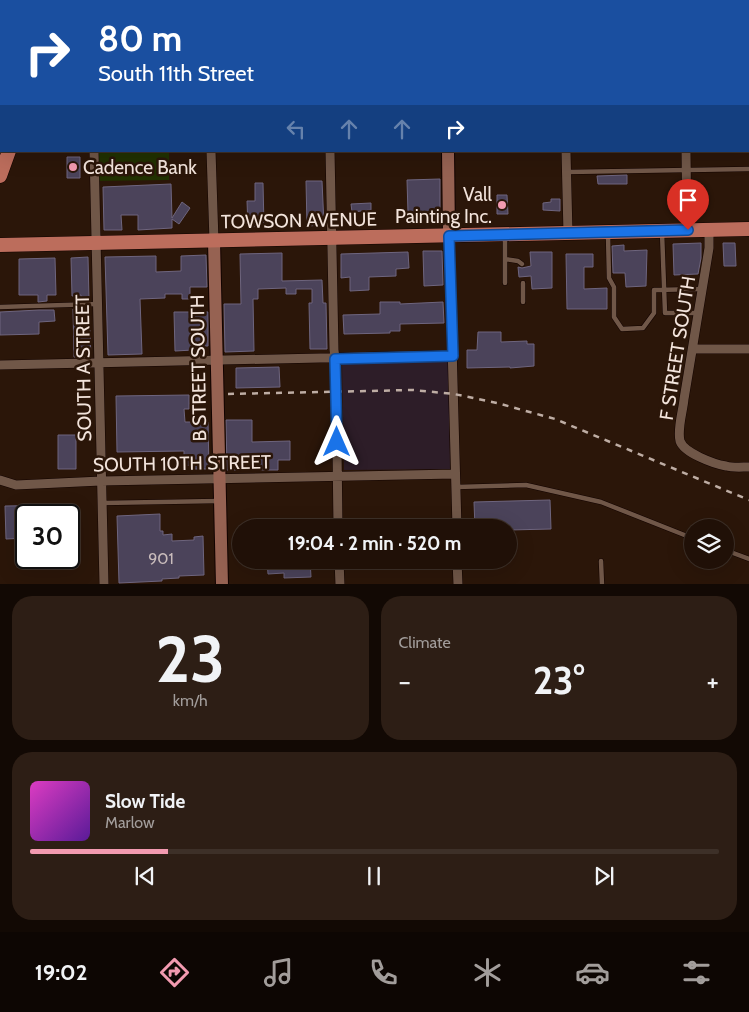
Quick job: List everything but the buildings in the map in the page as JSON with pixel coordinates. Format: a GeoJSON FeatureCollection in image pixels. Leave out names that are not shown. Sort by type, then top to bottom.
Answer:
{"type":"FeatureCollection","features":[{"type":"Feature","properties":{"kind":"main road"},"geometry":{"type":"LineString","coordinates":[[0,176],[8,152]]}},
{"type":"Feature","properties":{"kind":"main road","name":"TOWSON AVENUE"},"geometry":{"type":"LineString","coordinates":[[2,247],[96,243],[749,229]]}},
{"type":"Feature","properties":{"kind":"street","name":"SOUTH A STREET"},"geometry":{"type":"LineString","coordinates":[[94,152],[104,584]]}},
{"type":"Feature","properties":{"kind":"street","name":"B STREET SOUTH"},"geometry":{"type":"LineString","coordinates":[[211,152],[222,584]]}},
{"type":"Feature","properties":{"kind":"street"},"geometry":{"type":"LineString","coordinates":[[330,152],[338,519]]}},
{"type":"Feature","properties":{"kind":"street"},"geometry":{"type":"LineString","coordinates":[[448,152],[457,519]]}},
{"type":"Feature","properties":{"kind":"street"},"geometry":{"type":"LineString","coordinates":[[566,152],[568,234]]}},
{"type":"Feature","properties":{"kind":"street"},"geometry":{"type":"LineString","coordinates":[[686,152],[688,230]]}},
{"type":"Feature","properties":{"kind":"street","name":"F STREET SOUTH"},"geometry":{"type":"LineString","coordinates":[[709,230],[709,248],[681,423],[680,441],[692,453],[718,464],[728,467],[749,467]]}},
{"type":"Feature","properties":{"kind":"street"},"geometry":{"type":"LineString","coordinates":[[692,350],[749,349]]}},
{"type":"Feature","properties":{"kind":"street"},"geometry":{"type":"LineString","coordinates":[[0,365],[453,356]]}},
{"type":"Feature","properties":{"kind":"street","name":"SOUTH 10TH STREET"},"geometry":{"type":"LineString","coordinates":[[0,480],[16,485],[101,481],[456,474]]}},
{"type":"Feature","properties":{"kind":"street"},"geometry":{"type":"LineString","coordinates":[[339,569],[340,584]]}},
{"type":"Feature","properties":{"kind":"street"},"geometry":{"type":"LineString","coordinates":[[457,569],[458,584]]}},
{"type":"Feature","properties":{"kind":"lane"},"geometry":{"type":"LineString","coordinates":[[567,172],[749,169]]}},
{"type":"Feature","properties":{"kind":"lane"},"geometry":{"type":"LineString","coordinates":[[662,230],[664,313],[698,313]]}},
{"type":"Feature","properties":{"kind":"lane"},"geometry":{"type":"LineString","coordinates":[[608,232],[609,278],[614,287],[614,317],[622,329],[643,328],[654,313],[654,290],[702,289]]}},
{"type":"Feature","properties":{"kind":"lane"},"geometry":{"type":"LineString","coordinates":[[505,235],[505,283]]}},
{"type":"Feature","properties":{"kind":"lane"},"geometry":{"type":"LineString","coordinates":[[505,259],[518,261],[522,264]]}},
{"type":"Feature","properties":{"kind":"lane"},"geometry":{"type":"LineString","coordinates":[[523,283],[523,302]]}},
{"type":"Feature","properties":{"kind":"lane"},"geometry":{"type":"LineString","coordinates":[[0,307],[97,304]]}},
{"type":"Feature","properties":{"kind":"lane"},"geometry":{"type":"LineString","coordinates":[[456,487],[526,485],[601,502],[684,535]]}},
{"type":"Feature","properties":{"kind":"lane"},"geometry":{"type":"LineString","coordinates":[[102,504],[220,501]]}},
{"type":"Feature","properties":{"kind":"lane"},"geometry":{"type":"LineString","coordinates":[[734,553],[749,559]]}},
{"type":"Feature","properties":{"kind":"lane"},"geometry":{"type":"LineString","coordinates":[[601,561],[602,584]]}},
{"type":"Feature","properties":{"kind":"shaded area"},"geometry":{"type":"Polygon","coordinates":[[[448,361],[450,469],[344,470],[342,362],[448,361]]]}},
{"type":"Feature","properties":{"kind":"green space"},"geometry":{"type":"Polygon","coordinates":[[[94,152],[169,152],[169,180],[94,181],[94,152]]]}},
{"type":"Feature","properties":{"kind":"railway"},"geometry":{"type":"LineString","coordinates":[[228,394],[413,390],[454,394],[497,403],[555,419],[749,500]]}},
{"type":"Feature","properties":{"kind":"place","name":"Cadence Bank"},"geometry":{"type":"Point","coordinates":[73,167]}},
{"type":"Feature","properties":{"kind":"place","name":"Vall Painting Inc."},"geometry":{"type":"Point","coordinates":[502,205]}},
{"type":"Feature","properties":{"kind":"route"},"geometry":{"type":"LineString","coordinates":[[337,442],[335,359],[453,356],[449,236],[688,230]]}}]}
